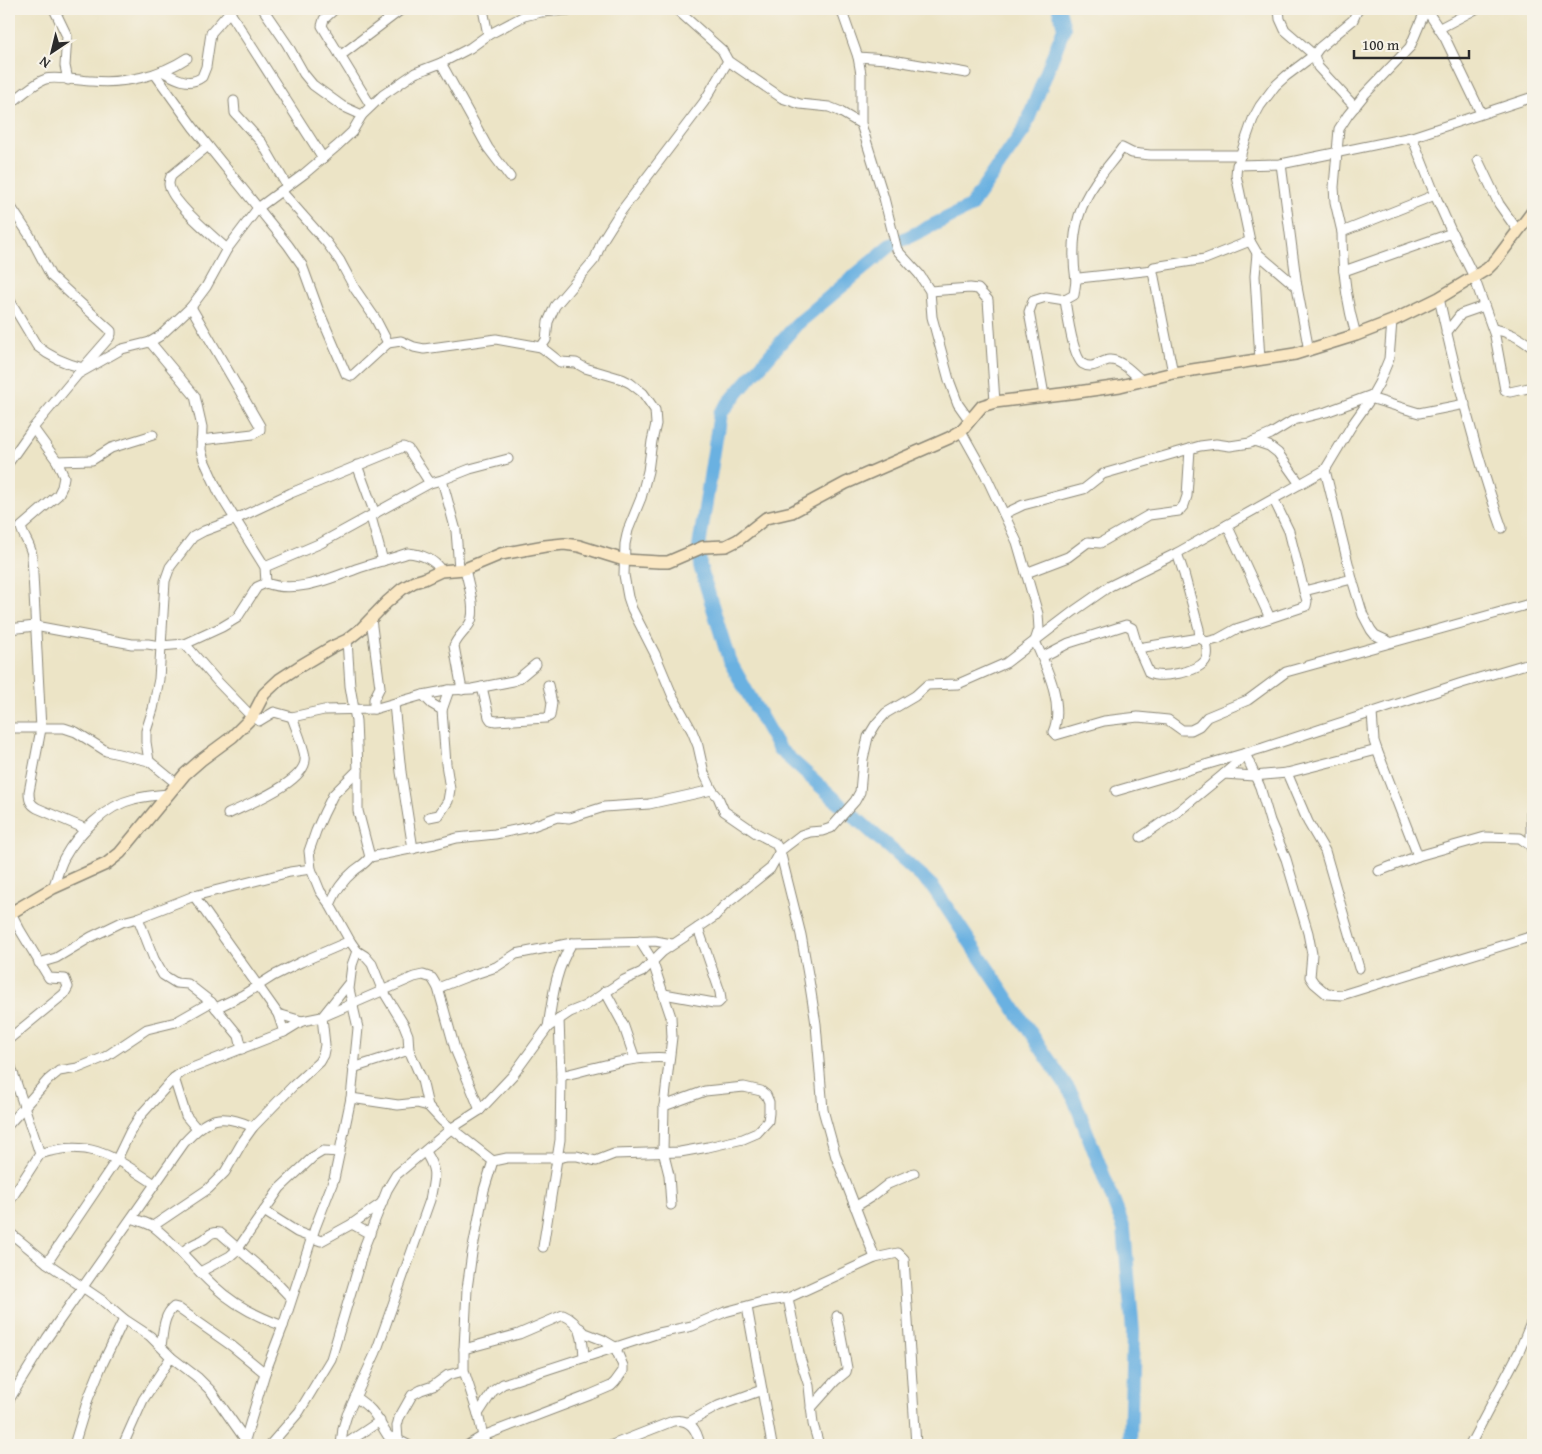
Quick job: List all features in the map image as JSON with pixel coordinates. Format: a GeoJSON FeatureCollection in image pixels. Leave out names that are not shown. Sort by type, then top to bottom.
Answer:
{"type":"FeatureCollection","features":[{"type":"Feature","properties":{"kind":"street"},"geometry":{"type":"LineString","coordinates":[[54,9],[66,36],[65,66],[68,80]]}},
{"type":"Feature","properties":{"kind":"street"},"geometry":{"type":"LineString","coordinates":[[263,9],[313,85],[342,106],[362,115]]}},
{"type":"Feature","properties":{"kind":"street"},"geometry":{"type":"LineString","coordinates":[[335,9],[322,22],[322,26],[371,106]]}},
{"type":"Feature","properties":{"kind":"street"},"geometry":{"type":"LineString","coordinates":[[340,56],[402,9]]}},
{"type":"Feature","properties":{"kind":"street"},"geometry":{"type":"LineString","coordinates":[[483,9],[488,35]]}},
{"type":"Feature","properties":{"kind":"street"},"geometry":{"type":"LineString","coordinates":[[80,371],[122,349],[150,342],[160,336],[190,307],[206,287],[227,249],[258,208],[347,137],[362,115],[383,95],[415,73],[441,63],[470,48],[488,35],[529,12],[583,9]]}},
{"type":"Feature","properties":{"kind":"street"},"geometry":{"type":"LineString","coordinates":[[676,9],[717,45],[728,61],[782,98],[800,104],[829,107],[838,110],[861,124]]}},
{"type":"Feature","properties":{"kind":"street"},"geometry":{"type":"LineString","coordinates":[[841,9],[858,57],[861,74],[861,124],[884,198],[897,250],[919,274],[930,291],[932,317],[949,380],[958,404],[970,421]]}},
{"type":"Feature","properties":{"kind":"street"},"geometry":{"type":"LineString","coordinates":[[1279,9],[1280,19],[1285,30],[1314,55],[1318,67],[1355,106]]}},
{"type":"Feature","properties":{"kind":"street"},"geometry":{"type":"LineString","coordinates":[[1297,287],[1257,253],[1250,241],[1236,174],[1237,165],[1253,119],[1275,86],[1354,20],[1358,9]]}},
{"type":"Feature","properties":{"kind":"street"},"geometry":{"type":"LineString","coordinates":[[1426,9],[1440,28],[1480,113]]}},
{"type":"Feature","properties":{"kind":"street"},"geometry":{"type":"LineString","coordinates":[[1356,335],[1346,295],[1342,232],[1335,202],[1334,187],[1339,129],[1355,106],[1410,47],[1426,9]]}},
{"type":"Feature","properties":{"kind":"street"},"geometry":{"type":"LineString","coordinates":[[1440,28],[1476,9]]}},
{"type":"Feature","properties":{"kind":"street"},"geometry":{"type":"LineString","coordinates":[[158,73],[182,81],[192,82],[202,77],[206,67],[211,33],[231,10],[323,158]]}},
{"type":"Feature","properties":{"kind":"street"},"geometry":{"type":"LineString","coordinates":[[858,57],[886,59],[966,73]]}},
{"type":"Feature","properties":{"kind":"street"},"geometry":{"type":"LineString","coordinates":[[9,105],[43,80],[53,78],[110,82],[158,73],[187,58]]}},
{"type":"Feature","properties":{"kind":"street"},"geometry":{"type":"LineString","coordinates":[[541,347],[546,340],[548,322],[555,306],[595,259],[602,241],[618,214],[704,102],[728,61]]}},
{"type":"Feature","properties":{"kind":"street"},"geometry":{"type":"LineString","coordinates":[[441,63],[488,148],[510,177]]}},
{"type":"Feature","properties":{"kind":"street"},"geometry":{"type":"LineString","coordinates":[[158,73],[208,146],[288,244],[302,265],[318,309],[346,374],[352,376],[388,343],[401,341],[424,349],[496,339],[541,347],[560,362],[576,363],[585,368],[622,379],[643,393],[655,410],[656,424],[648,471],[641,498],[628,530],[624,560],[624,580],[632,609],[655,654],[673,697],[692,731],[698,746],[704,773],[724,811],[756,833],[775,843],[780,851],[801,936],[809,980],[816,1024],[823,1110],[836,1157],[875,1258]]}},
{"type":"Feature","properties":{"kind":"street"},"geometry":{"type":"LineString","coordinates":[[1237,165],[1281,164],[1412,137],[1533,97]]}},
{"type":"Feature","properties":{"kind":"street"},"geometry":{"type":"LineString","coordinates":[[234,101],[235,113],[262,143],[284,188],[340,261],[388,343]]}},
{"type":"Feature","properties":{"kind":"street"},"geometry":{"type":"LineString","coordinates":[[1412,137],[1435,195],[1474,277],[1493,329],[1505,390],[1510,392],[1533,387]]}},
{"type":"Feature","properties":{"kind":"street"},"geometry":{"type":"LineString","coordinates":[[208,146],[171,176],[168,182],[170,189],[185,210],[227,249]]}},
{"type":"Feature","properties":{"kind":"street"},"geometry":{"type":"LineString","coordinates":[[1044,395],[1029,312],[1030,305],[1033,300],[1038,298],[1046,297],[1064,300],[1074,295],[1076,281],[1074,246],[1075,231],[1079,217],[1092,186],[1122,148],[1132,153],[1150,155],[1241,155]]}},
{"type":"Feature","properties":{"kind":"street"},"geometry":{"type":"LineString","coordinates":[[1478,160],[1499,204],[1518,231]]}},
{"type":"Feature","properties":{"kind":"street"},"geometry":{"type":"LineString","coordinates":[[1281,164],[1297,287],[1308,351]]}},
{"type":"Feature","properties":{"kind":"street"},"geometry":{"type":"LineString","coordinates":[[1342,232],[1435,195]]}},
{"type":"Feature","properties":{"kind":"street"},"geometry":{"type":"LineString","coordinates":[[9,204],[30,236],[51,276],[111,331],[109,338],[33,428],[9,462]]}},
{"type":"Feature","properties":{"kind":"street"},"geometry":{"type":"LineString","coordinates":[[49,978],[9,912],[54,888],[106,864],[120,853],[177,784],[201,760],[232,737],[252,717],[264,694],[280,679],[332,646],[347,640],[402,590],[414,582],[441,571],[462,568],[501,554],[564,544],[584,547],[624,560],[668,562],[700,548],[726,546],[738,540],[766,518],[792,512],[846,482],[874,472],[962,432],[982,406],[995,402],[1078,392],[1142,381],[1173,373],[1308,351],[1392,321],[1439,298],[1487,269],[1533,211]]}},
{"type":"Feature","properties":{"kind":"street"},"geometry":{"type":"LineString","coordinates":[[1344,271],[1452,233]]}},
{"type":"Feature","properties":{"kind":"street"},"geometry":{"type":"LineString","coordinates":[[1076,281],[1079,278],[1153,270],[1154,267],[1161,265],[1205,259],[1250,241]]}},
{"type":"Feature","properties":{"kind":"street"},"geometry":{"type":"LineString","coordinates":[[1257,253],[1255,276],[1260,360]]}},
{"type":"Feature","properties":{"kind":"street"},"geometry":{"type":"LineString","coordinates":[[1153,270],[1173,373]]}},
{"type":"Feature","properties":{"kind":"street"},"geometry":{"type":"LineString","coordinates":[[930,291],[978,289],[988,300],[995,402]]}},
{"type":"Feature","properties":{"kind":"street"},"geometry":{"type":"LineString","coordinates":[[1439,298],[1446,333],[1483,474],[1502,528]]}},
{"type":"Feature","properties":{"kind":"street"},"geometry":{"type":"LineString","coordinates":[[9,300],[36,346],[80,371]]}},
{"type":"Feature","properties":{"kind":"street"},"geometry":{"type":"LineString","coordinates":[[1064,300],[1077,355],[1082,363],[1090,366],[1110,360],[1116,362],[1142,381]]}},
{"type":"Feature","properties":{"kind":"street"},"geometry":{"type":"LineString","coordinates":[[1442,310],[1461,314],[1484,306]]}},
{"type":"Feature","properties":{"kind":"street"},"geometry":{"type":"LineString","coordinates":[[190,307],[260,426],[260,430],[253,434],[201,440]]}},
{"type":"Feature","properties":{"kind":"street"},"geometry":{"type":"LineString","coordinates":[[1446,333],[1461,314]]}},
{"type":"Feature","properties":{"kind":"street"},"geometry":{"type":"LineString","coordinates":[[270,1445],[300,1412],[331,1359],[370,1234],[387,1190],[396,1175],[452,1128],[480,1110],[513,1075],[548,1027],[570,1012],[585,1006],[605,991],[642,972],[652,960],[672,944],[698,928],[770,869],[780,851],[801,835],[810,832],[822,832],[831,828],[855,801],[860,792],[863,759],[868,736],[886,713],[915,696],[927,685],[958,684],[1006,663],[1110,586],[1176,553],[1326,470],[1371,397],[1389,359],[1392,321]]}},
{"type":"Feature","properties":{"kind":"street"},"geometry":{"type":"LineString","coordinates":[[1493,329],[1521,338],[1533,348]]}},
{"type":"Feature","properties":{"kind":"street"},"geometry":{"type":"LineString","coordinates":[[150,342],[195,396],[202,427],[201,450],[210,475],[265,567],[266,583]]}},
{"type":"Feature","properties":{"kind":"street"},"geometry":{"type":"LineString","coordinates":[[1004,514],[1023,505],[1084,489],[1103,474],[1190,449],[1216,444],[1230,446],[1254,441],[1271,434],[1294,420],[1371,397],[1419,413],[1465,404]]}},
{"type":"Feature","properties":{"kind":"street"},"geometry":{"type":"LineString","coordinates":[[33,428],[57,461],[64,477],[58,495],[22,527],[29,542],[32,555],[41,729],[29,800],[37,808],[86,828]]}},
{"type":"Feature","properties":{"kind":"street"},"geometry":{"type":"LineString","coordinates":[[962,432],[985,474],[1017,542],[1038,614],[1039,629],[1034,641],[1042,657],[1054,692],[1057,708],[1056,724],[1053,732],[1056,735],[1104,721],[1138,718],[1168,720],[1182,730],[1191,730],[1199,726],[1207,718],[1248,700],[1286,672],[1533,603]]}},
{"type":"Feature","properties":{"kind":"street"},"geometry":{"type":"LineString","coordinates":[[57,461],[92,460],[111,448],[153,435]]}},
{"type":"Feature","properties":{"kind":"street"},"geometry":{"type":"LineString","coordinates":[[1254,441],[1269,446],[1278,454],[1300,484]]}},
{"type":"Feature","properties":{"kind":"street"},"geometry":{"type":"LineString","coordinates":[[149,761],[146,731],[159,679],[165,581],[170,567],[193,537],[291,493],[403,447],[408,449],[430,483]]}},
{"type":"Feature","properties":{"kind":"street"},"geometry":{"type":"LineString","coordinates":[[1026,572],[1053,564],[1068,557],[1088,542],[1100,543],[1149,515],[1179,511],[1184,505],[1187,496],[1190,449]]}},
{"type":"Feature","properties":{"kind":"street"},"geometry":{"type":"LineString","coordinates":[[265,567],[322,543],[430,483],[470,469],[508,459]]}},
{"type":"Feature","properties":{"kind":"street"},"geometry":{"type":"LineString","coordinates":[[357,465],[373,516],[383,561]]}},
{"type":"Feature","properties":{"kind":"street"},"geometry":{"type":"LineString","coordinates":[[1326,470],[1352,579],[1363,615],[1375,635],[1390,642]]}},
{"type":"Feature","properties":{"kind":"street"},"geometry":{"type":"LineString","coordinates":[[442,480],[456,531],[462,568],[473,614],[469,625],[456,640],[454,646],[462,690]]}},
{"type":"Feature","properties":{"kind":"street"},"geometry":{"type":"LineString","coordinates":[[1138,648],[1218,639],[1236,629],[1306,606],[1307,602],[1289,531],[1274,500]]}},
{"type":"Feature","properties":{"kind":"street"},"geometry":{"type":"LineString","coordinates":[[1227,525],[1270,618]]}},
{"type":"Feature","properties":{"kind":"street"},"geometry":{"type":"LineString","coordinates":[[9,629],[35,626],[132,644],[160,646],[184,644],[222,627],[236,618],[257,587],[266,583],[287,588],[335,578],[356,569],[408,553],[436,563],[441,571]]}},
{"type":"Feature","properties":{"kind":"street"},"geometry":{"type":"LineString","coordinates":[[1042,657],[1069,643],[1126,625],[1132,628],[1138,648],[1150,673],[1158,676],[1189,671],[1205,662],[1208,655],[1176,553]]}},
{"type":"Feature","properties":{"kind":"street"},"geometry":{"type":"LineString","coordinates":[[1304,591],[1352,579]]}},
{"type":"Feature","properties":{"kind":"street"},"geometry":{"type":"LineString","coordinates":[[371,619],[380,687],[374,699],[374,709]]}},
{"type":"Feature","properties":{"kind":"street"},"geometry":{"type":"LineString","coordinates":[[330,905],[337,888],[354,871],[366,864],[370,857],[358,812],[358,770],[347,640]]}},
{"type":"Feature","properties":{"kind":"street"},"geometry":{"type":"LineString","coordinates":[[184,644],[252,717],[259,721],[274,712],[292,717],[324,710],[354,711],[374,709],[422,695],[482,687],[518,679],[536,664]]}},
{"type":"Feature","properties":{"kind":"street"},"geometry":{"type":"LineString","coordinates":[[1116,791],[1245,754],[1462,683],[1533,662]]}},
{"type":"Feature","properties":{"kind":"street"},"geometry":{"type":"LineString","coordinates":[[482,687],[489,717],[491,720],[496,721],[546,718],[550,716],[552,703],[548,685]]}},
{"type":"Feature","properties":{"kind":"street"},"geometry":{"type":"LineString","coordinates":[[430,817],[439,815],[448,801],[450,793],[442,710],[449,690]]}},
{"type":"Feature","properties":{"kind":"street"},"geometry":{"type":"LineString","coordinates":[[422,695],[442,710]]}},
{"type":"Feature","properties":{"kind":"street"},"geometry":{"type":"LineString","coordinates":[[394,704],[401,772],[413,849]]}},
{"type":"Feature","properties":{"kind":"street"},"geometry":{"type":"LineString","coordinates":[[1372,713],[1374,741],[1418,856]]}},
{"type":"Feature","properties":{"kind":"street"},"geometry":{"type":"LineString","coordinates":[[228,814],[285,785],[304,767],[306,758],[292,717]]}},
{"type":"Feature","properties":{"kind":"street"},"geometry":{"type":"LineString","coordinates":[[9,728],[64,728],[76,732],[106,750],[149,761],[177,784]]}},
{"type":"Feature","properties":{"kind":"street"},"geometry":{"type":"LineString","coordinates":[[1224,774],[1254,776],[1286,773],[1377,750]]}},
{"type":"Feature","properties":{"kind":"street"},"geometry":{"type":"LineString","coordinates":[[1141,837],[1180,810],[1245,754]]}},
{"type":"Feature","properties":{"kind":"street"},"geometry":{"type":"LineString","coordinates":[[1245,754],[1286,859],[1308,934],[1312,954],[1310,977],[1327,994],[1342,995],[1533,936]]}},
{"type":"Feature","properties":{"kind":"street"},"geometry":{"type":"LineString","coordinates":[[358,770],[333,795],[324,813],[309,852],[310,869],[320,891],[350,941],[357,951],[372,964],[382,989],[404,1025],[408,1035],[409,1050],[422,1080],[428,1106]]}},
{"type":"Feature","properties":{"kind":"street"},"geometry":{"type":"LineString","coordinates":[[1286,773],[1308,822],[1324,851],[1359,968]]}},
{"type":"Feature","properties":{"kind":"street"},"geometry":{"type":"LineString","coordinates":[[370,857],[457,838],[495,834],[530,827],[557,817],[569,818],[604,807],[649,804],[712,790]]}},
{"type":"Feature","properties":{"kind":"street"},"geometry":{"type":"LineString","coordinates":[[54,888],[64,859],[86,828],[113,808],[133,799],[169,794]]}},
{"type":"Feature","properties":{"kind":"street"},"geometry":{"type":"LineString","coordinates":[[1532,849],[1531,808],[1533,803]]}},
{"type":"Feature","properties":{"kind":"street"},"geometry":{"type":"LineString","coordinates":[[1379,871],[1418,856],[1493,836],[1520,838],[1532,849]]}},
{"type":"Feature","properties":{"kind":"street"},"geometry":{"type":"LineString","coordinates":[[39,963],[56,958],[91,937],[122,922],[138,918],[194,896],[290,872],[310,869]]}},
{"type":"Feature","properties":{"kind":"street"},"geometry":{"type":"LineString","coordinates":[[320,891],[337,888]]}},
{"type":"Feature","properties":{"kind":"street"},"geometry":{"type":"LineString","coordinates":[[194,896],[278,1014],[284,1032]]}},
{"type":"Feature","properties":{"kind":"street"},"geometry":{"type":"LineString","coordinates":[[138,918],[154,959],[163,975],[176,983],[188,984],[214,1005],[239,1036],[242,1049]]}},
{"type":"Feature","properties":{"kind":"street"},"geometry":{"type":"LineString","coordinates":[[664,994],[714,1003],[718,1003],[721,1000],[698,928]]}},
{"type":"Feature","properties":{"kind":"street"},"geometry":{"type":"LineString","coordinates":[[9,1124],[48,1080],[59,1071],[88,1065],[105,1057],[147,1029],[176,1022],[214,1005],[243,995],[273,976],[350,941]]}},
{"type":"Feature","properties":{"kind":"street"},"geometry":{"type":"LineString","coordinates":[[640,941],[652,960],[671,1017],[672,1037],[664,1106],[663,1151],[669,1175],[671,1205]]}},
{"type":"Feature","properties":{"kind":"street"},"geometry":{"type":"LineString","coordinates":[[438,988],[496,967],[516,954],[572,943],[654,941],[672,944]]}},
{"type":"Feature","properties":{"kind":"street"},"geometry":{"type":"LineString","coordinates":[[548,1027],[558,971],[572,943]]}},
{"type":"Feature","properties":{"kind":"street"},"geometry":{"type":"LineString","coordinates":[[247,1442],[264,1374],[283,1326],[311,1238],[334,1179],[351,1098],[358,1028],[349,983],[357,951]]}},
{"type":"Feature","properties":{"kind":"street"},"geometry":{"type":"LineString","coordinates":[[49,978],[56,958]]}},
{"type":"Feature","properties":{"kind":"street"},"geometry":{"type":"LineString","coordinates":[[47,1263],[117,1159],[140,1116],[174,1078],[182,1072],[284,1032],[302,1021],[322,1017],[382,989],[414,977],[423,975],[432,978],[438,988],[456,1048],[480,1110]]}},
{"type":"Feature","properties":{"kind":"street"},"geometry":{"type":"LineString","coordinates":[[9,1039],[64,994],[68,987],[65,979],[49,978]]}},
{"type":"Feature","properties":{"kind":"street"},"geometry":{"type":"LineString","coordinates":[[153,1226],[196,1198],[225,1172],[253,1127],[319,1062],[323,1056],[325,1045],[322,1017],[349,983]]}},
{"type":"Feature","properties":{"kind":"street"},"geometry":{"type":"LineString","coordinates":[[605,991],[623,1024],[635,1059]]}},
{"type":"Feature","properties":{"kind":"street"},"geometry":{"type":"LineString","coordinates":[[278,1014],[302,1021]]}},
{"type":"Feature","properties":{"kind":"street"},"geometry":{"type":"LineString","coordinates":[[543,1248],[560,1140],[561,1076],[559,1019]]}},
{"type":"Feature","properties":{"kind":"street"},"geometry":{"type":"LineString","coordinates":[[353,1068],[409,1050]]}},
{"type":"Feature","properties":{"kind":"street"},"geometry":{"type":"LineString","coordinates":[[561,1076],[635,1059],[655,1056],[669,1058]]}},
{"type":"Feature","properties":{"kind":"street"},"geometry":{"type":"LineString","coordinates":[[9,1061],[23,1108],[40,1154]]}},
{"type":"Feature","properties":{"kind":"street"},"geometry":{"type":"LineString","coordinates":[[174,1078],[186,1116],[197,1128]]}},
{"type":"Feature","properties":{"kind":"street"},"geometry":{"type":"LineString","coordinates":[[351,1098],[398,1105],[417,1103],[428,1106],[493,1161],[517,1158],[577,1156],[596,1161],[614,1154],[663,1151],[680,1152],[751,1136],[764,1127],[768,1121],[769,1113],[769,1102],[766,1095],[761,1091],[744,1087],[705,1091],[664,1106]]}},
{"type":"Feature","properties":{"kind":"street"},"geometry":{"type":"LineString","coordinates":[[9,1400],[47,1338],[184,1143],[197,1128],[212,1120],[221,1118],[253,1127]]}},
{"type":"Feature","properties":{"kind":"street"},"geometry":{"type":"LineString","coordinates":[[9,1202],[40,1154],[63,1149],[80,1148],[100,1151],[117,1159],[155,1184]]}},
{"type":"Feature","properties":{"kind":"street"},"geometry":{"type":"LineString","coordinates":[[200,1272],[230,1256],[238,1248],[280,1188],[313,1157],[323,1151],[340,1152]]}},
{"type":"Feature","properties":{"kind":"street"},"geometry":{"type":"LineString","coordinates":[[343,1445],[343,1428],[355,1396],[376,1352],[430,1200],[435,1174],[434,1167],[425,1152]]}},
{"type":"Feature","properties":{"kind":"street"},"geometry":{"type":"LineString","coordinates":[[485,1445],[478,1414],[464,1371],[464,1349],[467,1290],[472,1253],[484,1190],[493,1161]]}},
{"type":"Feature","properties":{"kind":"street"},"geometry":{"type":"LineString","coordinates":[[855,1207],[888,1184],[914,1173]]}},
{"type":"Feature","properties":{"kind":"street"},"geometry":{"type":"LineString","coordinates":[[264,1211],[297,1232],[311,1238],[325,1240],[382,1203]]}},
{"type":"Feature","properties":{"kind":"street"},"geometry":{"type":"LineString","coordinates":[[132,1218],[153,1226],[183,1252],[200,1272],[229,1299],[266,1320],[283,1326]]}},
{"type":"Feature","properties":{"kind":"street"},"geometry":{"type":"LineString","coordinates":[[352,1224],[370,1234]]}},
{"type":"Feature","properties":{"kind":"street"},"geometry":{"type":"LineString","coordinates":[[9,1232],[47,1263],[103,1301],[162,1346],[171,1357],[197,1377],[211,1391],[247,1442]]}},
{"type":"Feature","properties":{"kind":"street"},"geometry":{"type":"LineString","coordinates":[[183,1252],[190,1244],[202,1240],[214,1232],[220,1233],[291,1298]]}},
{"type":"Feature","properties":{"kind":"street"},"geometry":{"type":"LineString","coordinates":[[478,1414],[493,1391],[503,1384],[659,1333],[692,1326],[725,1312],[762,1302],[788,1298],[875,1258],[898,1253],[904,1258],[916,1445]]}},
{"type":"Feature","properties":{"kind":"street"},"geometry":{"type":"LineString","coordinates":[[788,1298],[800,1358],[809,1386],[813,1424],[819,1445]]}},
{"type":"Feature","properties":{"kind":"street"},"geometry":{"type":"LineString","coordinates":[[162,1346],[165,1323],[170,1310],[174,1307],[178,1308],[232,1346],[264,1374]]}},
{"type":"Feature","properties":{"kind":"street"},"geometry":{"type":"LineString","coordinates":[[746,1307],[772,1445]]}},
{"type":"Feature","properties":{"kind":"street"},"geometry":{"type":"LineString","coordinates":[[464,1349],[519,1334],[563,1315],[585,1333],[616,1347],[623,1366],[618,1379],[611,1386],[483,1436],[468,1445]]}},
{"type":"Feature","properties":{"kind":"street"},"geometry":{"type":"LineString","coordinates":[[811,1408],[835,1381],[846,1372],[847,1368],[838,1316]]}},
{"type":"Feature","properties":{"kind":"street"},"geometry":{"type":"LineString","coordinates":[[74,1445],[88,1399],[124,1318]]}},
{"type":"Feature","properties":{"kind":"street"},"geometry":{"type":"LineString","coordinates":[[1470,1445],[1519,1352],[1533,1318]]}},
{"type":"Feature","properties":{"kind":"street"},"geometry":{"type":"LineString","coordinates":[[580,1328],[584,1357]]}},
{"type":"Feature","properties":{"kind":"street"},"geometry":{"type":"LineString","coordinates":[[123,1445],[142,1400],[171,1357]]}},
{"type":"Feature","properties":{"kind":"street"},"geometry":{"type":"LineString","coordinates":[[398,1440],[397,1426],[399,1418],[412,1395],[433,1386],[448,1375],[464,1371]]}},
{"type":"Feature","properties":{"kind":"street"},"geometry":{"type":"LineString","coordinates":[[688,1422],[718,1406],[762,1390]]}},
{"type":"Feature","properties":{"kind":"street"},"geometry":{"type":"LineString","coordinates":[[355,1396],[369,1406],[380,1421],[387,1441],[398,1440],[408,1445]]}},
{"type":"Feature","properties":{"kind":"street"},"geometry":{"type":"LineString","coordinates":[[612,1445],[673,1421],[682,1420],[688,1422],[699,1437],[700,1445]]}},
{"type":"Feature","properties":{"kind":"street"},"geometry":{"type":"LineString","coordinates":[[343,1445],[380,1421]]}},
{"type":"Feature","properties":{"kind":"waterway"},"geometry":{"type":"LineString","coordinates":[[1059,9],[1064,28],[1024,130],[970,207],[890,246],[796,325],[720,413],[699,547],[700,566],[729,660],[779,749],[933,887],[1073,1096],[1124,1229],[1133,1332],[1130,1445]]}}]}
